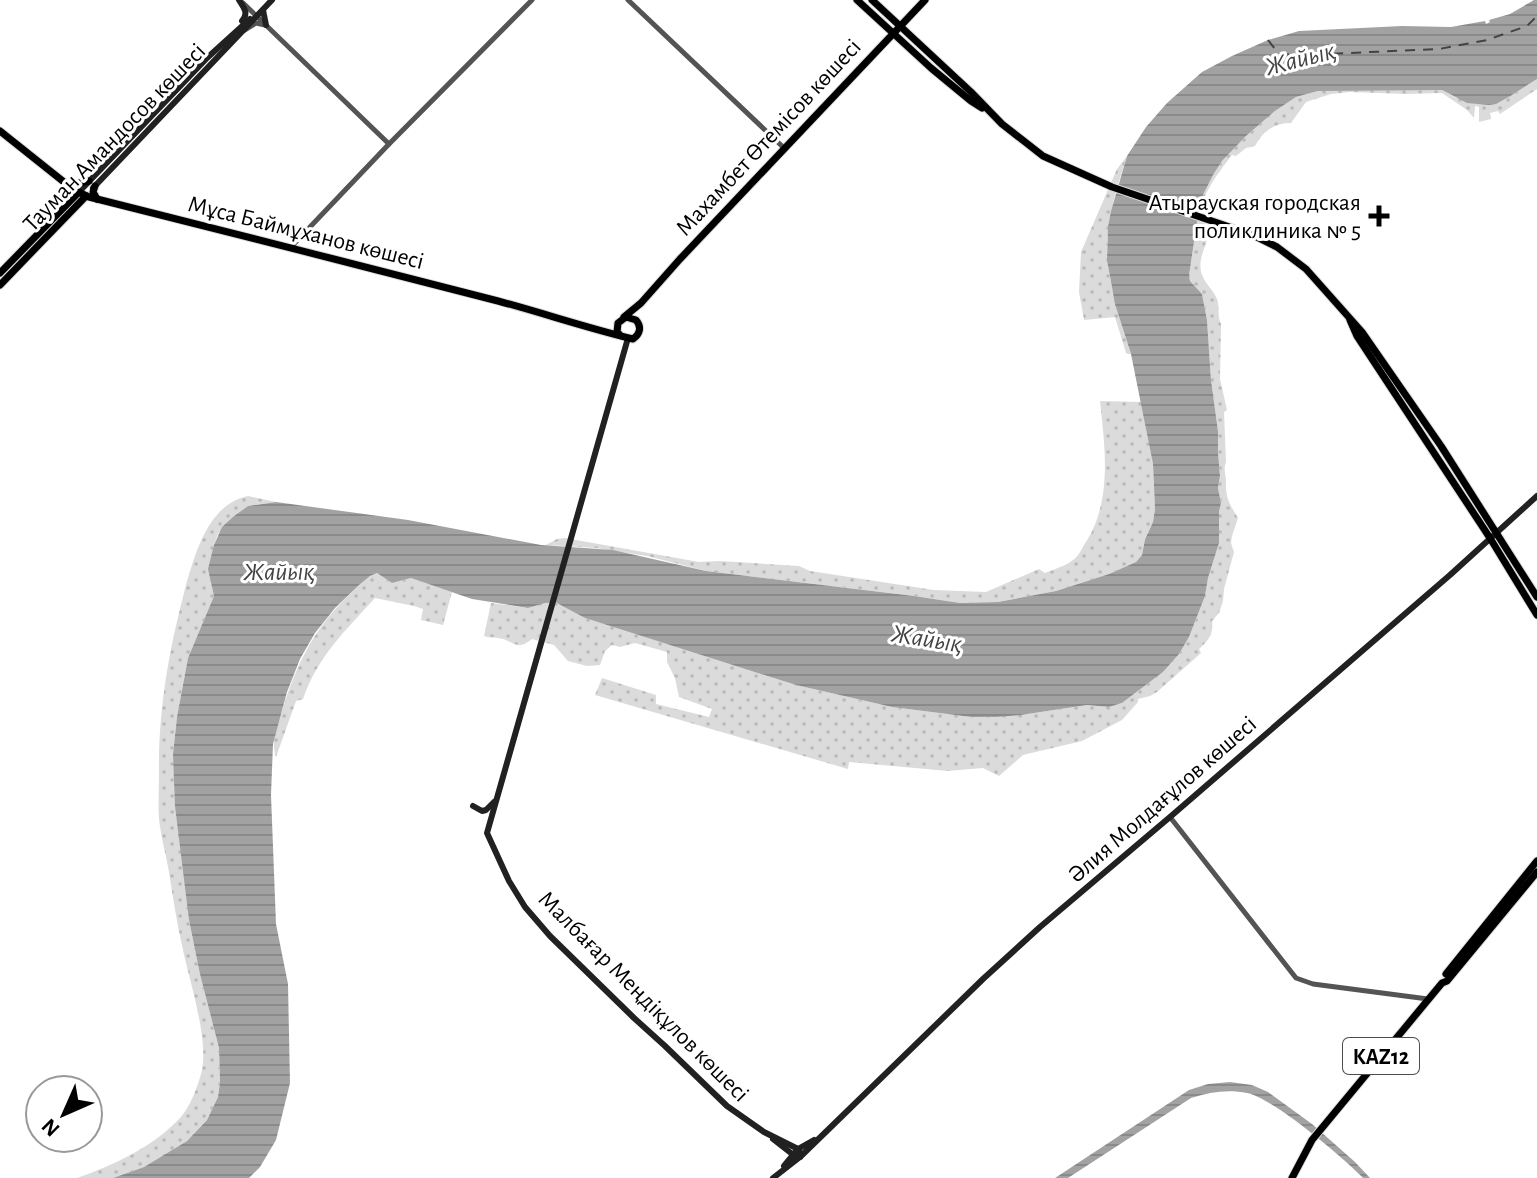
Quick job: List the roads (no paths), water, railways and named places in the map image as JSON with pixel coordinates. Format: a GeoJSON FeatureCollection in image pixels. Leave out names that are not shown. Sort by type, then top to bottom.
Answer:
{"type":"FeatureCollection","features":[{"type":"Feature","properties":{"kind":"main road"},"geometry":{"type":"LineString","coordinates":[[239,0],[246,14],[241,29]]}},
{"type":"Feature","properties":{"kind":"main road","name":"Тауман Амандосов көшесі"},"geometry":{"type":"LineString","coordinates":[[0,273],[272,0]]}},
{"type":"Feature","properties":{"kind":"main road"},"geometry":{"type":"LineString","coordinates":[[857,0],[892,34],[973,103],[988,112]]}},
{"type":"Feature","properties":{"kind":"main road"},"geometry":{"type":"LineString","coordinates":[[872,0],[971,92],[988,112],[1043,156],[1112,187],[1253,235],[1277,247],[1306,269],[1349,318],[1365,349],[1537,597]]}},
{"type":"Feature","properties":{"kind":"main road","name":"Махамбет Өтемісов көшесі"},"geometry":{"type":"LineString","coordinates":[[641,303],[638,334],[633,339],[624,337],[617,332],[620,320],[641,303],[925,0]]}},
{"type":"Feature","properties":{"kind":"main road"},"geometry":{"type":"LineString","coordinates":[[260,13],[266,25]]}},
{"type":"Feature","properties":{"kind":"main road","name":"Мұса Баймұханов көшесі"},"geometry":{"type":"LineString","coordinates":[[0,131],[82,194],[99,200],[501,302],[624,337]]}},
{"type":"Feature","properties":{"kind":"main road"},"geometry":{"type":"LineString","coordinates":[[64,181],[92,184],[99,200],[69,207],[64,181]]}},
{"type":"Feature","properties":{"kind":"main road","name":"Тауман Амандосов көшесі"},"geometry":{"type":"LineString","coordinates":[[0,285],[69,207]]}},
{"type":"Feature","properties":{"kind":"main road"},"geometry":{"type":"LineString","coordinates":[[595,329],[632,317],[637,321]]}},
{"type":"Feature","properties":{"kind":"main road","name":"Махамбет Өтемісов көшесі"},"geometry":{"type":"LineString","coordinates":[[527,696],[596,453],[624,337]]}},
{"type":"Feature","properties":{"kind":"main road","name":"Әлия Молдағұлов көшесі"},"geometry":{"type":"LineString","coordinates":[[797,1154],[817,1139],[1040,927],[1537,496]]}},
{"type":"Feature","properties":{"kind":"main road"},"geometry":{"type":"LineString","coordinates":[[1493,535],[1537,615]]}},
{"type":"Feature","properties":{"kind":"main road","name":"Малбағар Меңдіқұлов көшесі"},"geometry":{"type":"LineString","coordinates":[[527,696],[487,833],[509,881],[537,922],[634,1018],[727,1106],[797,1154]]}},
{"type":"Feature","properties":{"kind":"main road"},"geometry":{"type":"LineString","coordinates":[[473,806],[486,810],[497,800]]}},
{"type":"Feature","properties":{"kind":"main road","name":"KAZ12"},"geometry":{"type":"LineString","coordinates":[[1292,1178],[1312,1140],[1442,983],[1537,861]]}},
{"type":"Feature","properties":{"kind":"main road","name":"KAZ12"},"geometry":{"type":"LineString","coordinates":[[1442,983],[1447,981],[1537,872]]}},
{"type":"Feature","properties":{"kind":"main road","name":"Әлия Молдағұлов көшесі"},"geometry":{"type":"LineString","coordinates":[[776,1176],[806,1143],[817,1139]]}},
{"type":"Feature","properties":{"kind":"main road"},"geometry":{"type":"LineString","coordinates":[[776,1176],[786,1156],[783,1144],[806,1143]]}},
{"type":"Feature","properties":{"kind":"street"},"geometry":{"type":"LineString","coordinates":[[239,0],[260,13]]}},
{"type":"Feature","properties":{"kind":"street"},"geometry":{"type":"LineString","coordinates":[[290,248],[532,0]]}},
{"type":"Feature","properties":{"kind":"street"},"geometry":{"type":"LineString","coordinates":[[628,0],[785,149]]}},
{"type":"Feature","properties":{"kind":"street"},"geometry":{"type":"LineString","coordinates":[[241,29],[257,23],[266,25],[389,144]]}},
{"type":"Feature","properties":{"kind":"street"},"geometry":{"type":"LineString","coordinates":[[1170,817],[1296,978],[1313,984],[1428,999]]}},
{"type":"Feature","properties":{"kind":"water","name":"Жайық"},"geometry":{"type":"Polygon","coordinates":[[[1537,0],[1537,79],[1496,104],[1467,103],[1442,90],[1318,91],[1296,97],[1275,111],[1246,136],[1213,175],[1200,201],[1189,276],[1202,294],[1207,320],[1218,431],[1219,543],[1205,596],[1179,654],[1163,672],[1122,703],[1109,707],[1087,705],[996,717],[892,707],[796,685],[585,618],[555,602],[528,608],[472,599],[411,578],[392,583],[377,573],[359,585],[315,633],[300,659],[273,744],[271,795],[276,924],[288,984],[290,1083],[276,1140],[260,1167],[249,1178],[113,1178],[144,1167],[187,1141],[207,1120],[218,1097],[219,1048],[189,920],[175,806],[173,754],[188,658],[214,596],[208,569],[214,545],[222,527],[234,516],[248,506],[276,502],[408,520],[541,545],[613,550],[706,571],[960,603],[998,602],[1056,591],[1109,574],[1136,562],[1142,555],[1155,509],[1153,464],[1131,354],[1115,304],[1107,260],[1111,211],[1127,156],[1146,127],[1167,103],[1202,72],[1268,40],[1299,31],[1451,27],[1485,21],[1486,24],[1537,0]]]}},
{"type":"Feature","properties":{"kind":"water"},"geometry":{"type":"Polygon","coordinates":[[[1230,1082],[1252,1085],[1268,1092],[1312,1124],[1370,1178],[1363,1178],[1325,1144],[1259,1097],[1226,1091],[1191,1098],[1068,1178],[1055,1178],[1189,1090],[1230,1082]]]}},
{"type":"Feature","properties":{"kind":"place","name":"Атырауская городская поликлиника № 5"},"geometry":{"type":"Point","coordinates":[1379,216]}}]}
